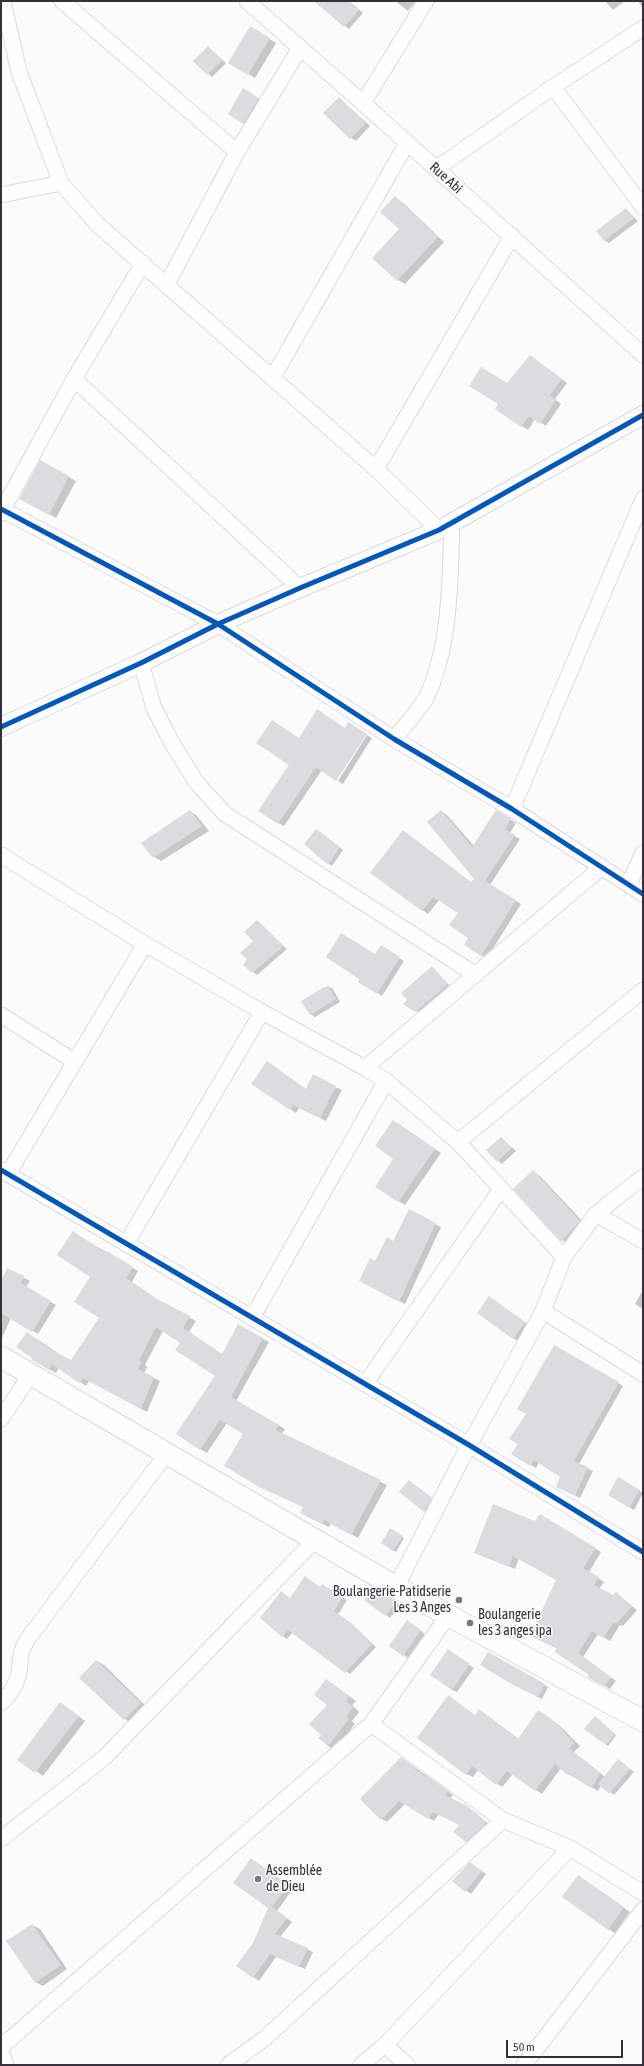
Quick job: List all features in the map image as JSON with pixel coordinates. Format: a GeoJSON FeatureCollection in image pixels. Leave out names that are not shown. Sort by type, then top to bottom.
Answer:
{"type":"FeatureCollection","features":[{"type":"Feature","properties":{"kind":"main road"},"geometry":{"type":"LineString","coordinates":[[1,1358],[31,1374],[396,1587],[643,1721]]}},
{"type":"Feature","properties":{"kind":"street"},"geometry":{"type":"LineString","coordinates":[[3,1],[19,72],[61,183],[97,224],[376,469],[446,526]]}},
{"type":"Feature","properties":{"kind":"street"},"geometry":{"type":"LineString","coordinates":[[62,1],[237,152]]}},
{"type":"Feature","properties":{"kind":"street","name":"Rue Abi"},"geometry":{"type":"LineString","coordinates":[[247,1],[512,236],[643,355]]}},
{"type":"Feature","properties":{"kind":"street"},"geometry":{"type":"LineString","coordinates":[[363,103],[426,1]]}},
{"type":"Feature","properties":{"kind":"street"},"geometry":{"type":"LineString","coordinates":[[436,169],[553,87],[643,28]]}},
{"type":"Feature","properties":{"kind":"street"},"geometry":{"type":"LineString","coordinates":[[167,284],[237,152],[300,48]]}},
{"type":"Feature","properties":{"kind":"street"},"geometry":{"type":"LineString","coordinates":[[553,87],[643,207]]}},
{"type":"Feature","properties":{"kind":"street"},"geometry":{"type":"LineString","coordinates":[[273,377],[407,143]]}},
{"type":"Feature","properties":{"kind":"street"},"geometry":{"type":"LineString","coordinates":[[1,207],[5,194],[61,183]]}},
{"type":"Feature","properties":{"kind":"street"},"geometry":{"type":"LineString","coordinates":[[376,469],[512,236]]}},
{"type":"Feature","properties":{"kind":"street"},"geometry":{"type":"LineString","coordinates":[[143,263],[74,379],[2,511],[218,624],[394,739],[512,808],[643,894]]}},
{"type":"Feature","properties":{"kind":"street"},"geometry":{"type":"LineString","coordinates":[[74,379],[300,588]]}},
{"type":"Feature","properties":{"kind":"street"},"geometry":{"type":"LineString","coordinates":[[1,727],[142,663],[218,624],[446,526],[643,415]]}},
{"type":"Feature","properties":{"kind":"street"},"geometry":{"type":"LineString","coordinates":[[512,808],[643,499]]}},
{"type":"Feature","properties":{"kind":"street"},"geometry":{"type":"LineString","coordinates":[[394,739],[425,698],[438,664],[447,617],[446,526]]}},
{"type":"Feature","properties":{"kind":"street"},"geometry":{"type":"LineString","coordinates":[[142,663],[154,708],[172,743],[196,782],[225,814],[476,975]]}},
{"type":"Feature","properties":{"kind":"street"},"geometry":{"type":"LineString","coordinates":[[629,884],[643,853]]}},
{"type":"Feature","properties":{"kind":"street"},"geometry":{"type":"LineString","coordinates":[[1,855],[145,944],[262,1012],[386,1081],[458,1142],[564,1257]]}},
{"type":"Feature","properties":{"kind":"street"},"geometry":{"type":"LineString","coordinates":[[365,1068],[602,867]]}},
{"type":"Feature","properties":{"kind":"street"},"geometry":{"type":"LineString","coordinates":[[145,944],[4,1172],[469,1445],[643,1552]]}},
{"type":"Feature","properties":{"kind":"street"},"geometry":{"type":"LineString","coordinates":[[458,1142],[643,990]]}},
{"type":"Feature","properties":{"kind":"street"},"geometry":{"type":"LineString","coordinates":[[126,1244],[262,1012]]}},
{"type":"Feature","properties":{"kind":"street"},"geometry":{"type":"LineString","coordinates":[[1,1015],[74,1061]]}},
{"type":"Feature","properties":{"kind":"street"},"geometry":{"type":"LineString","coordinates":[[252,1318],[386,1081]]}},
{"type":"Feature","properties":{"kind":"street"},"geometry":{"type":"LineString","coordinates":[[396,1587],[469,1445],[543,1311],[564,1257],[596,1214],[643,1176]]}},
{"type":"Feature","properties":{"kind":"street"},"geometry":{"type":"LineString","coordinates":[[365,1384],[501,1189]]}},
{"type":"Feature","properties":{"kind":"street"},"geometry":{"type":"LineString","coordinates":[[596,1214],[643,1241]]}},
{"type":"Feature","properties":{"kind":"street"},"geometry":{"type":"LineString","coordinates":[[543,1311],[643,1374]]}},
{"type":"Feature","properties":{"kind":"street"},"geometry":{"type":"LineString","coordinates":[[1,1419],[31,1374]]}},
{"type":"Feature","properties":{"kind":"street"},"geometry":{"type":"LineString","coordinates":[[1,1703],[13,1690],[19,1675],[20,1651],[27,1640],[167,1454]]}},
{"type":"Feature","properties":{"kind":"street"},"geometry":{"type":"LineString","coordinates":[[1,1839],[104,1758],[315,1540]]}},
{"type":"Feature","properties":{"kind":"street"},"geometry":{"type":"LineString","coordinates":[[1,2047],[371,1724],[448,1616]]}},
{"type":"Feature","properties":{"kind":"street"},"geometry":{"type":"LineString","coordinates":[[371,1724],[503,1820],[570,1848],[643,1892]]}},
{"type":"Feature","properties":{"kind":"street"},"geometry":{"type":"LineString","coordinates":[[228,2065],[264,2039],[503,1820]]}},
{"type":"Feature","properties":{"kind":"street"},"geometry":{"type":"LineString","coordinates":[[361,2065],[385,2045],[570,1848]]}},
{"type":"Feature","properties":{"kind":"street"},"geometry":{"type":"LineString","coordinates":[[524,2065],[643,1910]]}},
{"type":"Feature","properties":{"kind":"street"},"geometry":{"type":"LineString","coordinates":[[385,2045],[407,2065]]}},
{"type":"Feature","properties":{"kind":"street"},"geometry":{"type":"LineString","coordinates":[[1,2051],[6,2065]]}},
{"type":"Feature","properties":{"kind":"building"},"geometry":{"type":"Polygon","coordinates":[[[314,1],[349,1],[359,10],[344,27],[314,1]]]}},
{"type":"Feature","properties":{"kind":"building"},"geometry":{"type":"Polygon","coordinates":[[[250,26],[270,38],[248,75],[228,63],[250,26]]]}},
{"type":"Feature","properties":{"kind":"building"},"geometry":{"type":"Polygon","coordinates":[[[208,46],[222,60],[207,75],[193,61],[208,46]]]}},
{"type":"Feature","properties":{"kind":"building"},"geometry":{"type":"Polygon","coordinates":[[[243,88],[259,98],[243,124],[228,114],[243,88]]]}},
{"type":"Feature","properties":{"kind":"building"},"geometry":{"type":"Polygon","coordinates":[[[339,97],[366,123],[350,139],[323,113],[339,97]]]}},
{"type":"Feature","properties":{"kind":"building"},"geometry":{"type":"Polygon","coordinates":[[[395,196],[438,237],[397,281],[372,258],[399,229],[380,212],[395,196]]]}},
{"type":"Feature","properties":{"kind":"building"},"geometry":{"type":"Polygon","coordinates":[[[626,208],[634,218],[604,241],[596,231],[626,208]]]}},
{"type":"Feature","properties":{"kind":"building"},"geometry":{"type":"Polygon","coordinates":[[[530,355],[562,379],[550,395],[556,400],[540,424],[529,416],[521,427],[495,409],[498,404],[469,386],[481,367],[507,383],[530,355]]]}},
{"type":"Feature","properties":{"kind":"building"},"geometry":{"type":"Polygon","coordinates":[[[40,460],[69,476],[49,515],[19,499],[40,460]]]}},
{"type":"Feature","properties":{"kind":"building"},"geometry":{"type":"Polygon","coordinates":[[[317,709],[345,728],[348,722],[367,734],[336,781],[316,767],[278,824],[258,811],[289,765],[256,743],[272,720],[299,738],[317,709]]]}},
{"type":"Feature","properties":{"kind":"building"},"geometry":{"type":"Polygon","coordinates":[[[190,810],[202,826],[153,858],[141,843],[190,810]]]}},
{"type":"Feature","properties":{"kind":"building"},"geometry":{"type":"Polygon","coordinates":[[[441,810],[472,847],[496,810],[511,819],[505,829],[515,835],[485,881],[516,900],[481,956],[464,945],[468,938],[449,925],[458,913],[433,897],[422,911],[370,873],[403,830],[471,882],[474,879],[427,822],[441,810]]]}},
{"type":"Feature","properties":{"kind":"building"},"geometry":{"type":"Polygon","coordinates":[[[316,829],[340,847],[328,865],[304,844],[316,829]]]}},
{"type":"Feature","properties":{"kind":"building"},"geometry":{"type":"Polygon","coordinates":[[[257,920],[284,946],[252,973],[243,965],[247,959],[240,953],[253,941],[244,932],[257,920]]]}},
{"type":"Feature","properties":{"kind":"building"},"geometry":{"type":"Polygon","coordinates":[[[341,933],[375,954],[381,945],[400,957],[377,994],[358,982],[359,979],[326,957],[341,933]]]}},
{"type":"Feature","properties":{"kind":"building"},"geometry":{"type":"Polygon","coordinates":[[[432,966],[448,984],[415,1012],[403,1004],[407,1000],[401,993],[432,966]]]}},
{"type":"Feature","properties":{"kind":"building"},"geometry":{"type":"Polygon","coordinates":[[[324,987],[329,987],[336,999],[310,1015],[301,1001],[324,987]]]}},
{"type":"Feature","properties":{"kind":"building"},"geometry":{"type":"Polygon","coordinates":[[[267,1061],[306,1089],[313,1074],[336,1086],[320,1118],[293,1105],[290,1110],[251,1084],[267,1061]]]}},
{"type":"Feature","properties":{"kind":"building"},"geometry":{"type":"Polygon","coordinates":[[[393,1120],[435,1149],[398,1202],[375,1187],[393,1159],[375,1146],[393,1120]]]}},
{"type":"Feature","properties":{"kind":"building"},"geometry":{"type":"Polygon","coordinates":[[[501,1137],[512,1148],[497,1162],[486,1150],[501,1137]]]}},
{"type":"Feature","properties":{"kind":"building"},"geometry":{"type":"Polygon","coordinates":[[[533,1170],[580,1221],[561,1241],[513,1189],[533,1170]]]}},
{"type":"Feature","properties":{"kind":"building"},"geometry":{"type":"Polygon","coordinates":[[[409,1209],[436,1223],[399,1302],[359,1281],[370,1258],[375,1261],[387,1237],[393,1241],[409,1209]]]}},
{"type":"Feature","properties":{"kind":"building"},"geometry":{"type":"Polygon","coordinates":[[[73,1231],[105,1253],[107,1251],[133,1267],[126,1278],[157,1299],[190,1316],[183,1328],[222,1354],[238,1324],[263,1338],[231,1397],[279,1425],[276,1430],[381,1480],[351,1535],[324,1520],[322,1524],[300,1513],[303,1507],[259,1487],[224,1466],[243,1434],[220,1420],[200,1450],[176,1434],[215,1376],[175,1350],[180,1343],[156,1327],[139,1361],[142,1362],[138,1369],[154,1377],[141,1409],[83,1378],[79,1383],[52,1364],[49,1370],[32,1360],[32,1358],[16,1347],[27,1332],[48,1348],[71,1360],[99,1318],[74,1302],[90,1277],[57,1255],[73,1231]]]}},
{"type":"Feature","properties":{"kind":"building"},"geometry":{"type":"Polygon","coordinates":[[[7,1268],[24,1276],[21,1283],[51,1301],[32,1332],[1,1313],[1,1281],[7,1268]]]}},
{"type":"Feature","properties":{"kind":"building"},"geometry":{"type":"Polygon","coordinates":[[[489,1296],[525,1322],[513,1339],[477,1313],[489,1296]]]}},
{"type":"Feature","properties":{"kind":"building"},"geometry":{"type":"Polygon","coordinates":[[[554,1345],[619,1382],[574,1461],[588,1467],[575,1496],[556,1487],[560,1477],[534,1460],[530,1466],[511,1454],[518,1444],[509,1439],[526,1414],[517,1409],[554,1345]]]}},
{"type":"Feature","properties":{"kind":"building"},"geometry":{"type":"Polygon","coordinates":[[[618,1477],[640,1490],[629,1508],[608,1495],[618,1477]]]}},
{"type":"Feature","properties":{"kind":"building"},"geometry":{"type":"Polygon","coordinates":[[[409,1480],[432,1498],[424,1512],[399,1492],[409,1480]]]}},
{"type":"Feature","properties":{"kind":"building"},"geometry":{"type":"Polygon","coordinates":[[[493,1504],[535,1521],[540,1514],[596,1548],[583,1568],[599,1577],[594,1585],[613,1595],[616,1592],[632,1606],[616,1624],[614,1622],[603,1638],[592,1631],[578,1653],[611,1677],[604,1686],[587,1677],[589,1675],[555,1652],[557,1648],[530,1636],[556,1580],[513,1556],[509,1567],[474,1553],[493,1504]]]}},
{"type":"Feature","properties":{"kind":"building"},"geometry":{"type":"Polygon","coordinates":[[[390,1528],[403,1536],[393,1551],[381,1543],[390,1528]]]}},
{"type":"Feature","properties":{"kind":"building"},"geometry":{"type":"Polygon","coordinates":[[[305,1576],[320,1587],[322,1584],[343,1597],[334,1611],[351,1623],[372,1644],[345,1673],[288,1630],[282,1637],[260,1618],[281,1591],[290,1598],[305,1576]]]}},
{"type":"Feature","properties":{"kind":"building"},"geometry":{"type":"Polygon","coordinates":[[[373,1587],[397,1601],[385,1616],[364,1600],[373,1587]]]}},
{"type":"Feature","properties":{"kind":"building"},"geometry":{"type":"Polygon","coordinates":[[[407,1620],[421,1630],[403,1656],[389,1646],[407,1620]]]}},
{"type":"Feature","properties":{"kind":"building"},"geometry":{"type":"Polygon","coordinates":[[[448,1649],[470,1664],[452,1690],[430,1675],[448,1649]]]}},
{"type":"Feature","properties":{"kind":"building"},"geometry":{"type":"Polygon","coordinates":[[[488,1652],[545,1684],[538,1697],[513,1685],[480,1665],[488,1652]]]}},
{"type":"Feature","properties":{"kind":"building"},"geometry":{"type":"Polygon","coordinates":[[[96,1660],[141,1703],[124,1720],[79,1678],[96,1660]]]}},
{"type":"Feature","properties":{"kind":"building"},"geometry":{"type":"Polygon","coordinates":[[[326,1679],[349,1696],[346,1701],[353,1707],[346,1717],[349,1719],[328,1746],[318,1738],[321,1735],[309,1724],[327,1705],[314,1695],[326,1679]]]}},
{"type":"Feature","properties":{"kind":"building"},"geometry":{"type":"Polygon","coordinates":[[[448,1695],[475,1715],[479,1709],[518,1739],[538,1710],[554,1721],[574,1743],[569,1748],[600,1774],[591,1788],[568,1773],[567,1775],[555,1764],[535,1791],[507,1771],[496,1785],[472,1766],[466,1775],[417,1738],[448,1695]]]}},
{"type":"Feature","properties":{"kind":"building"},"geometry":{"type":"Polygon","coordinates":[[[60,1702],[79,1716],[35,1773],[17,1760],[60,1702]]]}},
{"type":"Feature","properties":{"kind":"building"},"geometry":{"type":"Polygon","coordinates":[[[595,1716],[615,1734],[606,1745],[584,1729],[595,1716]]]}},
{"type":"Feature","properties":{"kind":"building"},"geometry":{"type":"Polygon","coordinates":[[[401,1757],[425,1777],[426,1775],[448,1791],[445,1795],[467,1806],[486,1822],[482,1827],[466,1842],[453,1832],[459,1825],[433,1812],[428,1819],[399,1801],[381,1820],[360,1799],[401,1757]]]}},
{"type":"Feature","properties":{"kind":"building"},"geometry":{"type":"Polygon","coordinates":[[[618,1759],[630,1769],[609,1794],[598,1784],[618,1759]]]}},
{"type":"Feature","properties":{"kind":"building"},"geometry":{"type":"Polygon","coordinates":[[[251,1858],[288,1885],[272,1907],[287,1918],[275,1934],[308,1948],[299,1967],[270,1954],[253,1978],[236,1966],[253,1943],[268,1908],[233,1883],[251,1858]]]}},
{"type":"Feature","properties":{"kind":"building"},"geometry":{"type":"Polygon","coordinates":[[[470,1862],[482,1871],[465,1892],[452,1881],[470,1862]]]}},
{"type":"Feature","properties":{"kind":"building"},"geometry":{"type":"Polygon","coordinates":[[[578,1875],[624,1907],[608,1930],[562,1897],[578,1875]]]}},
{"type":"Feature","properties":{"kind":"building"},"geometry":{"type":"Polygon","coordinates":[[[32,1924],[61,1965],[35,1983],[6,1941],[32,1924]]]}},
{"type":"Feature","properties":{"kind":"cycle path"},"geometry":{"type":"LineString","coordinates":[[1,727],[141,663],[218,624],[439,530],[643,415]]}},
{"type":"Feature","properties":{"kind":"cycle path"},"geometry":{"type":"LineString","coordinates":[[1,509],[218,624],[394,739],[512,809],[643,894]]}},
{"type":"Feature","properties":{"kind":"cycle path"},"geometry":{"type":"LineString","coordinates":[[1,1170],[469,1445],[643,1552]]}},
{"type":"Feature","properties":{"kind":"place","name":"Boulangerie-Patidserie Les 3 Anges"},"geometry":{"type":"Point","coordinates":[459,1600]}},
{"type":"Feature","properties":{"kind":"place","name":"Boulangerie les 3 anges ipa"},"geometry":{"type":"Point","coordinates":[470,1623]}},
{"type":"Feature","properties":{"kind":"place","name":"Assemblée de Dieu"},"geometry":{"type":"Point","coordinates":[258,1879]}}]}
